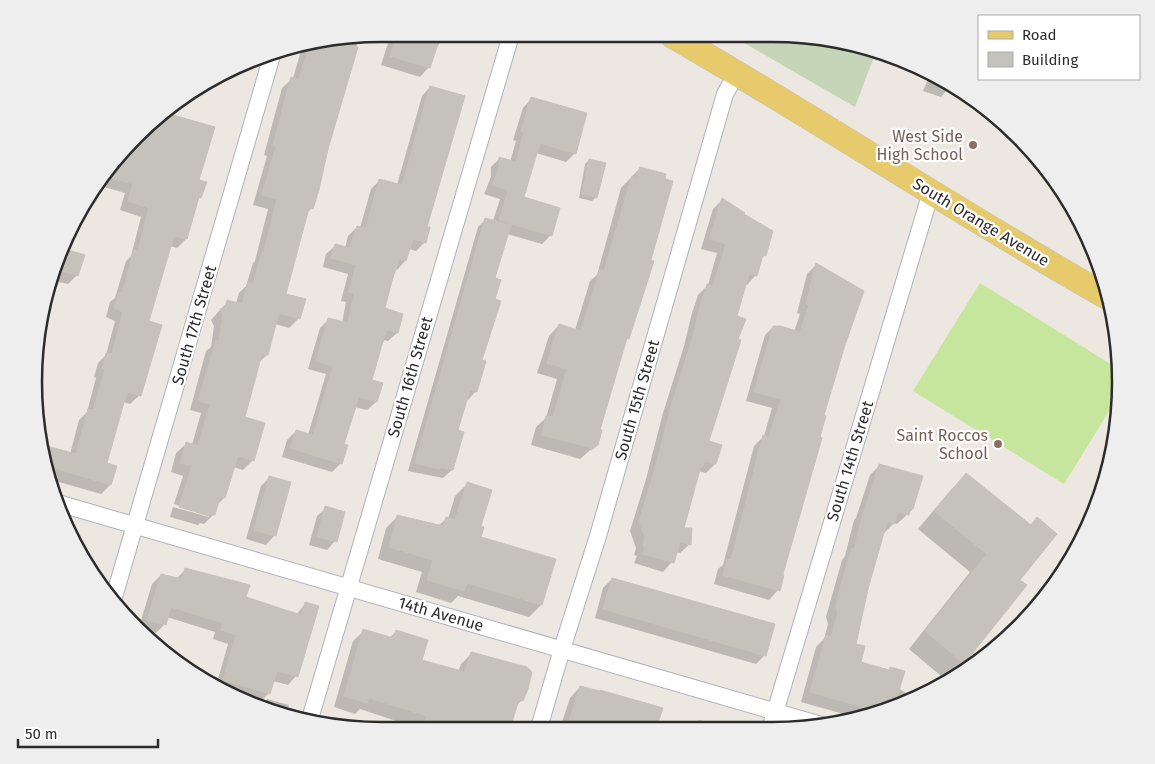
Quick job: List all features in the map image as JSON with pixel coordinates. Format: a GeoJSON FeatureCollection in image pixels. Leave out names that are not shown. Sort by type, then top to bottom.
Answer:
{"type":"FeatureCollection","features":[{"type":"Feature","properties":{"kind":"main road","name":"South Orange Avenue"},"geometry":{"type":"LineString","coordinates":[[683,42],[1101,294]]}},
{"type":"Feature","properties":{"kind":"street","name":"South 16th Street"},"geometry":{"type":"LineString","coordinates":[[311,714],[509,42]]}},
{"type":"Feature","properties":{"kind":"street","name":"South 17th Street"},"geometry":{"type":"LineString","coordinates":[[116,592],[270,62]]}},
{"type":"Feature","properties":{"kind":"street","name":"South 15th Street"},"geometry":{"type":"LineString","coordinates":[[541,722],[598,536],[725,94],[737,73]]}},
{"type":"Feature","properties":{"kind":"street","name":"South 14th Street"},"geometry":{"type":"LineString","coordinates":[[772,722],[931,192]]}},
{"type":"Feature","properties":{"kind":"street","name":"14th Avenue"},"geometry":{"type":"LineString","coordinates":[[66,505],[804,720]]}},
{"type":"Feature","properties":{"kind":"green space"},"geometry":{"type":"Polygon","coordinates":[[[742,42],[817,45],[873,58],[855,107],[742,42]]]}},
{"type":"Feature","properties":{"kind":"green space"},"geometry":{"type":"Polygon","coordinates":[[[980,283],[1112,365],[1112,407],[1064,484],[913,391],[980,283]]]}},
{"type":"Feature","properties":{"kind":"building"},"geometry":{"type":"Polygon","coordinates":[[[394,42],[440,42],[430,68],[390,56],[394,42]]]}},
{"type":"Feature","properties":{"kind":"building"},"geometry":{"type":"Polygon","coordinates":[[[348,44],[358,47],[328,149],[319,190],[313,209],[309,208],[286,294],[306,299],[300,319],[279,313],[268,355],[262,354],[245,417],[265,423],[254,461],[238,456],[225,498],[220,497],[215,515],[210,514],[209,516],[179,507],[192,466],[180,463],[186,442],[198,446],[210,404],[198,401],[216,340],[219,341],[223,316],[220,309],[225,308],[227,300],[242,304],[248,282],[253,284],[262,252],[264,252],[277,199],[262,195],[276,147],[273,145],[291,77],[299,79],[308,51],[348,44]]]}},
{"type":"Feature","properties":{"kind":"building"},"geometry":{"type":"Polygon","coordinates":[[[430,86],[465,96],[427,227],[430,227],[426,243],[413,239],[406,261],[399,259],[392,281],[385,308],[403,314],[398,333],[387,330],[381,348],[372,380],[383,383],[377,402],[359,397],[344,444],[348,445],[342,464],[290,448],[296,430],[313,435],[333,366],[316,361],[328,318],[348,323],[354,294],[349,292],[356,265],[331,258],[335,244],[350,248],[357,226],[366,228],[379,179],[402,185],[430,86]]]}},
{"type":"Feature","properties":{"kind":"building"},"geometry":{"type":"Polygon","coordinates":[[[531,97],[587,113],[576,154],[540,143],[524,197],[560,208],[552,236],[499,220],[508,190],[492,185],[499,168],[499,157],[516,162],[524,132],[521,131],[531,97]]]}},
{"type":"Feature","properties":{"kind":"building"},"geometry":{"type":"Polygon","coordinates":[[[173,115],[215,127],[199,180],[207,182],[201,198],[199,197],[187,239],[174,236],[149,321],[162,325],[141,396],[127,392],[107,463],[117,466],[111,485],[54,468],[49,446],[76,454],[88,409],[93,410],[105,369],[102,368],[106,353],[112,354],[123,312],[114,308],[119,292],[122,293],[134,250],[138,251],[149,208],[128,201],[133,184],[111,178],[142,142],[173,115]]]}},
{"type":"Feature","properties":{"kind":"building"},"geometry":{"type":"Polygon","coordinates":[[[589,159],[606,163],[597,198],[582,194],[589,159]]]}},
{"type":"Feature","properties":{"kind":"building"},"geometry":{"type":"Polygon","coordinates":[[[640,167],[666,174],[665,179],[673,181],[651,260],[654,261],[629,339],[627,338],[600,430],[602,430],[598,445],[591,450],[588,447],[541,435],[546,416],[553,417],[567,369],[547,363],[559,324],[581,331],[600,269],[604,271],[632,176],[636,178],[640,167]]]}},
{"type":"Feature","properties":{"kind":"building"},"geometry":{"type":"Polygon","coordinates":[[[722,198],[773,231],[766,256],[763,255],[757,276],[749,274],[737,316],[746,319],[738,339],[741,340],[709,441],[722,445],[716,464],[705,461],[701,466],[684,528],[692,528],[691,545],[680,542],[674,563],[643,554],[645,538],[639,521],[701,303],[707,284],[713,286],[726,244],[709,239],[722,198]]]}},
{"type":"Feature","properties":{"kind":"building"},"geometry":{"type":"Polygon","coordinates":[[[485,218],[511,225],[495,278],[501,280],[495,299],[501,301],[482,360],[486,361],[477,392],[470,390],[458,430],[464,432],[453,470],[440,467],[440,469],[415,463],[485,218]]]}},
{"type":"Feature","properties":{"kind":"building"},"geometry":{"type":"Polygon","coordinates":[[[69,250],[85,255],[78,276],[62,271],[69,250]]]}},
{"type":"Feature","properties":{"kind":"building"},"geometry":{"type":"Polygon","coordinates":[[[816,263],[864,291],[845,345],[824,415],[826,416],[820,437],[822,438],[783,574],[780,591],[723,575],[727,559],[731,560],[763,435],[769,437],[781,399],[754,392],[773,326],[780,326],[800,332],[809,305],[806,304],[816,263]]]}},
{"type":"Feature","properties":{"kind":"building"},"geometry":{"type":"Polygon","coordinates":[[[879,464],[923,476],[913,509],[910,509],[909,515],[898,512],[894,524],[887,522],[868,589],[856,644],[865,646],[861,662],[889,670],[890,667],[905,671],[897,698],[867,708],[810,692],[826,635],[831,637],[838,613],[836,606],[840,588],[852,548],[854,549],[879,464]]]}},
{"type":"Feature","properties":{"kind":"building"},"geometry":{"type":"Polygon","coordinates":[[[966,473],[1031,525],[1037,517],[1057,534],[1020,580],[1027,585],[963,663],[925,631],[987,554],[934,511],[966,473]]]}},
{"type":"Feature","properties":{"kind":"building"},"geometry":{"type":"Polygon","coordinates":[[[269,476],[291,482],[276,536],[254,530],[269,476]]]}},
{"type":"Feature","properties":{"kind":"building"},"geometry":{"type":"Polygon","coordinates":[[[467,482],[492,490],[481,526],[484,527],[481,537],[556,559],[542,605],[467,583],[464,591],[427,580],[433,560],[389,547],[397,515],[443,526],[446,517],[455,520],[467,482]]]}},
{"type":"Feature","properties":{"kind":"building"},"geometry":{"type":"Polygon","coordinates":[[[325,506],[345,512],[337,542],[317,537],[325,506]]]}},
{"type":"Feature","properties":{"kind":"building"},"geometry":{"type":"Polygon","coordinates":[[[185,568],[250,585],[246,597],[301,615],[305,602],[319,606],[298,677],[277,671],[270,694],[223,680],[236,635],[221,630],[223,623],[171,607],[166,625],[147,620],[161,574],[182,579],[185,568]]]}},
{"type":"Feature","properties":{"kind":"building"},"geometry":{"type":"Polygon","coordinates":[[[612,578],[775,624],[766,656],[603,609],[612,578]]]}},
{"type":"Feature","properties":{"kind":"building"},"geometry":{"type":"Polygon","coordinates":[[[363,629],[393,638],[396,630],[428,640],[422,660],[465,672],[471,652],[527,667],[532,672],[528,689],[523,701],[519,700],[512,722],[426,722],[427,716],[369,698],[367,703],[344,696],[363,629]]]}},
{"type":"Feature","properties":{"kind":"building"},"geometry":{"type":"Polygon","coordinates":[[[580,686],[663,708],[658,722],[569,722],[580,686]]]}},
{"type":"Feature","properties":{"kind":"place","name":"West Side High School"},"geometry":{"type":"Point","coordinates":[973,145]}},
{"type":"Feature","properties":{"kind":"place","name":"Saint Roccos School"},"geometry":{"type":"Point","coordinates":[998,444]}}]}
